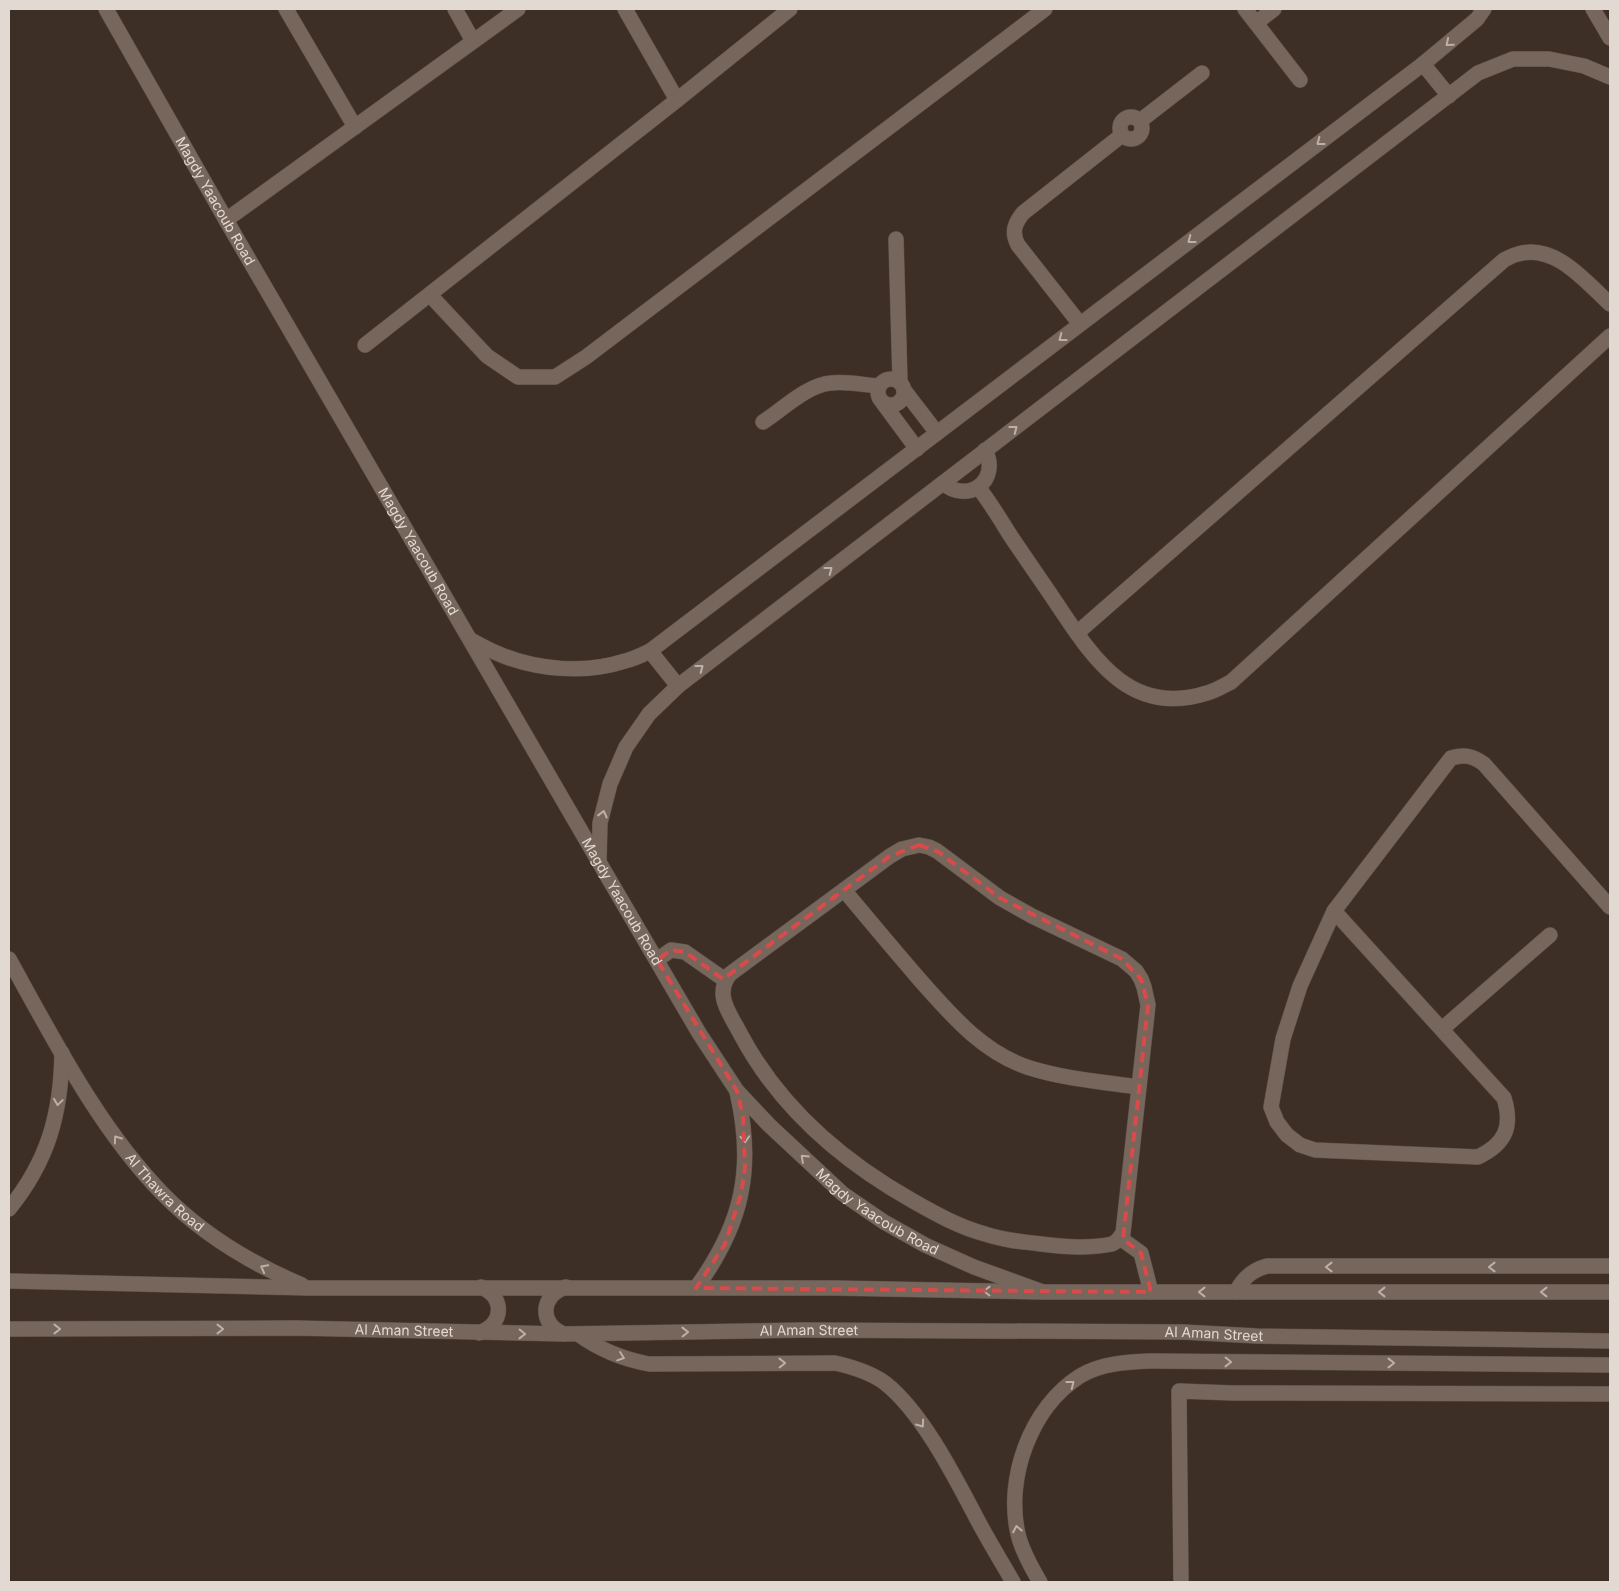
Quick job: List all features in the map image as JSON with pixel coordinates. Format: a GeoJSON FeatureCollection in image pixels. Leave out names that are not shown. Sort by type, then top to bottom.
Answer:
{"type":"FeatureCollection","features":[{"type":"Feature","properties":{"kind":"street","name":"Magdy Yaacoub Road"},"geometry":{"type":"LineString","coordinates":[[106,9],[226,220],[599,862],[699,1033],[736,1091],[769,1125],[843,1194],[884,1222],[925,1245],[974,1267],[1043,1292]]}},
{"type":"Feature","properties":{"kind":"street"},"geometry":{"type":"LineString","coordinates":[[286,9],[355,127]]}},
{"type":"Feature","properties":{"kind":"street"},"geometry":{"type":"LineString","coordinates":[[455,9],[473,41]]}},
{"type":"Feature","properties":{"kind":"street"},"geometry":{"type":"LineString","coordinates":[[226,220],[518,9]]}},
{"type":"Feature","properties":{"kind":"street"},"geometry":{"type":"LineString","coordinates":[[624,9],[678,100]]}},
{"type":"Feature","properties":{"kind":"street"},"geometry":{"type":"LineString","coordinates":[[365,345],[678,100],[790,9]]}},
{"type":"Feature","properties":{"kind":"street"},"geometry":{"type":"LineString","coordinates":[[430,295],[487,356],[502,367],[518,377],[555,377],[586,357],[1045,9]]}},
{"type":"Feature","properties":{"kind":"street"},"geometry":{"type":"LineString","coordinates":[[1245,9],[1300,80]]}},
{"type":"Feature","properties":{"kind":"street"},"geometry":{"type":"LineString","coordinates":[[1256,23],[1274,9]]}},
{"type":"Feature","properties":{"kind":"street"},"geometry":{"type":"LineString","coordinates":[[471,640],[499,654],[529,664],[561,668],[592,668],[624,662],[650,652],[1423,64],[1477,19],[1484,9]]}},
{"type":"Feature","properties":{"kind":"street"},"geometry":{"type":"LineString","coordinates":[[1593,9],[1610,38]]}},
{"type":"Feature","properties":{"kind":"street"},"geometry":{"type":"LineString","coordinates":[[599,862],[600,823],[610,784],[626,747],[649,714],[678,686],[1478,73],[1513,59],[1549,59],[1584,66],[1610,76]]}},
{"type":"Feature","properties":{"kind":"street"},"geometry":{"type":"LineString","coordinates":[[1423,64],[1449,96]]}},
{"type":"Feature","properties":{"kind":"street"},"geometry":{"type":"LineString","coordinates":[[1080,324],[1014,238],[1017,220],[1023,213],[1122,135],[1120,124],[1124,120],[1129,117],[1140,121],[1202,73]]}},
{"type":"Feature","properties":{"kind":"street"},"geometry":{"type":"LineString","coordinates":[[883,403],[888,405],[898,404],[904,395],[902,386],[896,239]]}},
{"type":"Feature","properties":{"kind":"street"},"geometry":{"type":"LineString","coordinates":[[1077,633],[1504,260],[1519,254],[1536,252],[1552,256],[1567,265],[1610,304]]}},
{"type":"Feature","properties":{"kind":"street"},"geometry":{"type":"LineString","coordinates":[[978,488],[1077,633],[1108,672],[1140,692],[1161,697],[1182,698],[1208,693],[1231,682],[1610,336]]}},
{"type":"Feature","properties":{"kind":"street"},"geometry":{"type":"LineString","coordinates":[[764,422],[810,390],[825,384],[841,382],[878,386],[890,378],[902,386],[937,434]]}},
{"type":"Feature","properties":{"kind":"street"},"geometry":{"type":"LineString","coordinates":[[878,386],[878,395],[917,449]]}},
{"type":"Feature","properties":{"kind":"street"},"geometry":{"type":"LineString","coordinates":[[943,483],[960,492],[978,488],[986,479],[990,467],[986,450]]}},
{"type":"Feature","properties":{"kind":"street"},"geometry":{"type":"LineString","coordinates":[[650,652],[678,686]]}},
{"type":"Feature","properties":{"kind":"street"},"geometry":{"type":"LineString","coordinates":[[1334,911],[1504,1098],[1509,1112],[1507,1127],[1501,1140],[1491,1150],[1478,1157],[1315,1150],[1300,1145],[1287,1135],[1277,1122],[1271,1107],[1283,1039],[1300,986],[1334,911],[1451,758],[1463,755],[1474,757],[1484,764],[1610,907]]}},
{"type":"Feature","properties":{"kind":"street"},"geometry":{"type":"LineString","coordinates":[[919,845],[937,851],[1000,898],[1032,916],[1122,959],[1136,971],[1141,979],[1148,1005],[1123,1233],[1120,1238],[1112,1244],[1081,1247],[1006,1240],[966,1228],[885,1186],[825,1141],[799,1115],[766,1075],[724,1003],[722,994],[725,980],[730,974],[890,856],[902,849],[919,845]]}},
{"type":"Feature","properties":{"kind":"street"},"geometry":{"type":"LineString","coordinates":[[844,890],[952,1016],[982,1044],[999,1055],[1029,1068],[1060,1076],[1139,1086]]}},
{"type":"Feature","properties":{"kind":"street"},"geometry":{"type":"LineString","coordinates":[[1442,1029],[1550,935]]}},
{"type":"Feature","properties":{"kind":"street"},"geometry":{"type":"LineString","coordinates":[[657,960],[671,950],[686,952],[725,980]]}},
{"type":"Feature","properties":{"kind":"street","name":"Al Thawra Road"},"geometry":{"type":"LineString","coordinates":[[9,960],[62,1053],[118,1142],[163,1195],[216,1239],[246,1258],[309,1288]]}},
{"type":"Feature","properties":{"kind":"street"},"geometry":{"type":"LineString","coordinates":[[9,1209],[34,1173],[51,1133],[58,1107],[62,1053]]}},
{"type":"Feature","properties":{"kind":"street","name":"Magdy Yaacoub Road"},"geometry":{"type":"LineString","coordinates":[[696,1288],[712,1267],[725,1244],[741,1194],[745,1168],[745,1142],[742,1116],[736,1091]]}},
{"type":"Feature","properties":{"kind":"street"},"geometry":{"type":"LineString","coordinates":[[1120,1238],[1141,1253],[1152,1292]]}},
{"type":"Feature","properties":{"kind":"street"},"geometry":{"type":"LineString","coordinates":[[1236,1292],[1246,1277],[1259,1268],[1267,1266],[1610,1266]]}},
{"type":"Feature","properties":{"kind":"street"},"geometry":{"type":"LineString","coordinates":[[1570,1292],[1575,1266]]}},
{"type":"Feature","properties":{"kind":"street"},"geometry":{"type":"LineString","coordinates":[[9,1281],[309,1288],[566,1287],[834,1288],[1043,1292],[1610,1292]]}},
{"type":"Feature","properties":{"kind":"street"},"geometry":{"type":"LineString","coordinates":[[479,1332],[491,1327],[498,1317],[499,1310],[496,1298],[492,1293],[481,1287]]}},
{"type":"Feature","properties":{"kind":"street"},"geometry":{"type":"LineString","coordinates":[[566,1287],[554,1293],[547,1303],[546,1310],[549,1323],[558,1332],[571,1334],[618,1357],[664,1364],[835,1363],[852,1366],[883,1381],[908,1405],[927,1433],[1014,1582]]}},
{"type":"Feature","properties":{"kind":"street","name":"Al Aman Street"},"geometry":{"type":"LineString","coordinates":[[9,1329],[295,1328],[571,1334],[802,1330],[1183,1332],[1258,1336],[1610,1340]]}},
{"type":"Feature","properties":{"kind":"street"},"geometry":{"type":"LineString","coordinates":[[1038,1578],[1025,1555],[1018,1534],[1015,1513],[1015,1491],[1025,1450],[1038,1420],[1058,1394],[1082,1376],[1114,1363],[1150,1361],[1610,1365]]}},
{"type":"Feature","properties":{"kind":"street"},"geometry":{"type":"LineString","coordinates":[[1181,1582],[1179,1391],[1233,1393],[1610,1394]]}},
{"type":"Feature","properties":{"kind":"highlighted area"},"geometry":{"type":"Polygon","coordinates":[[[919,845],[937,851],[1000,898],[1122,959],[1141,979],[1148,1005],[1123,1239],[1141,1253],[1151,1292],[696,1288],[725,1244],[741,1194],[745,1168],[743,1116],[737,1091],[657,960],[671,950],[685,952],[723,979],[890,856],[919,845]]]}}]}
